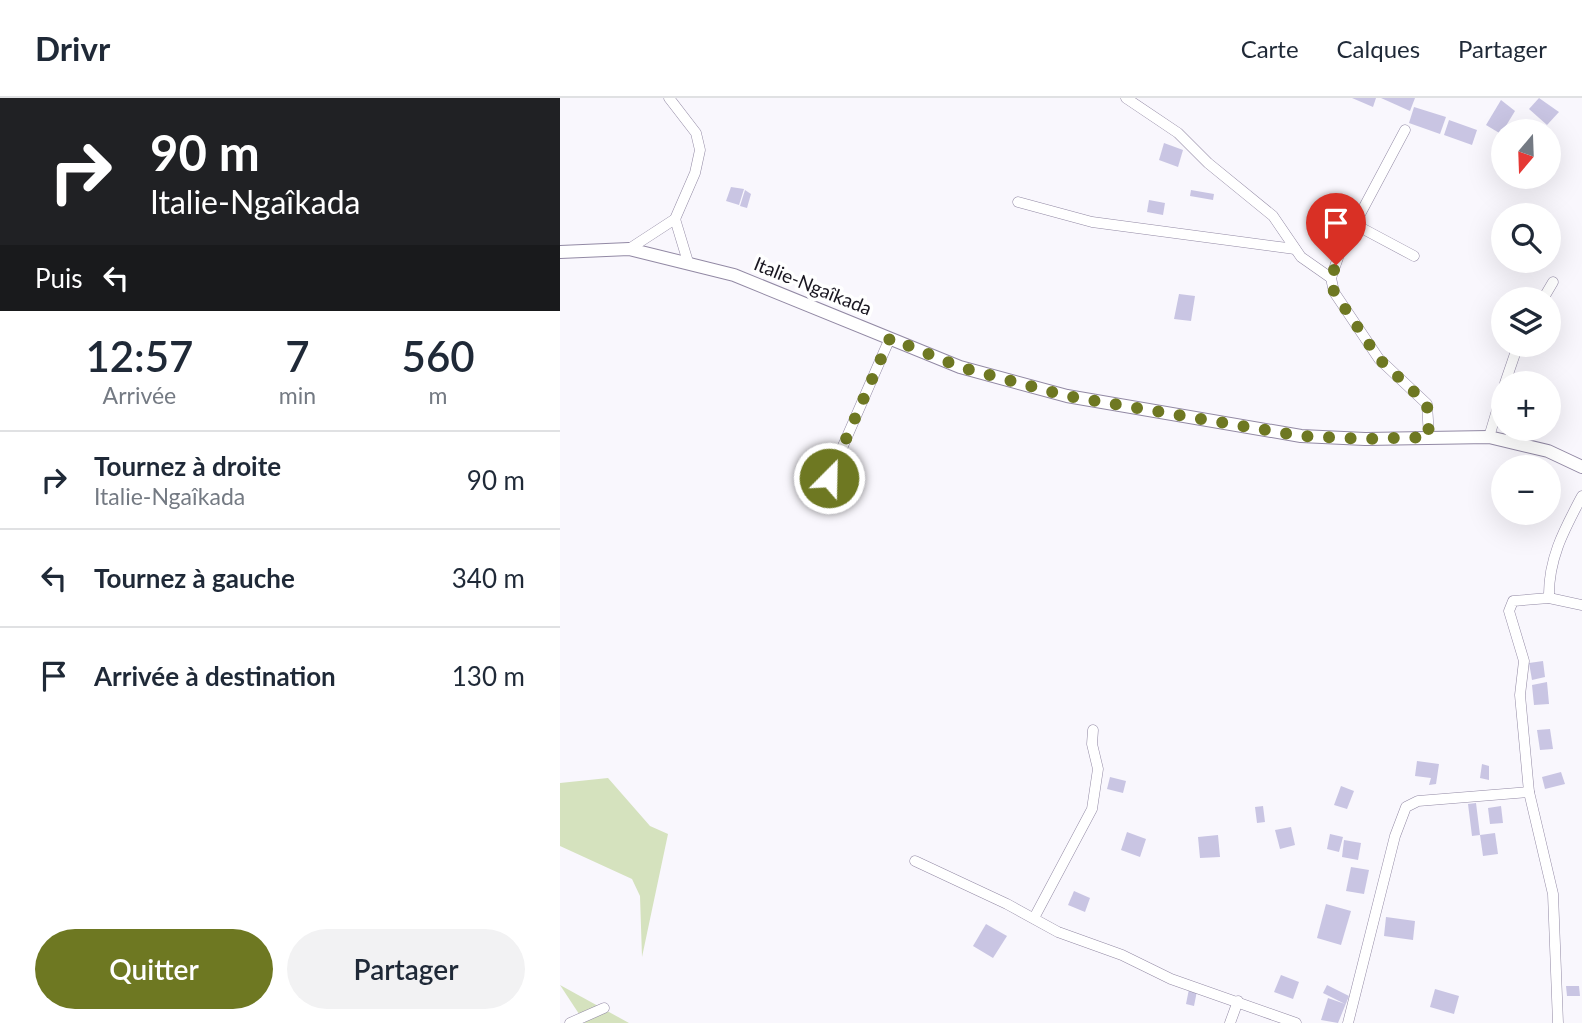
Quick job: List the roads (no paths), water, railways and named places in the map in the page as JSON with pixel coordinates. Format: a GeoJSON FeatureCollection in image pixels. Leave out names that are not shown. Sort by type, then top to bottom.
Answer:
{"type":"FeatureCollection","features":[{"type":"Feature","properties":{"kind":"street"},"geometry":{"type":"LineString","coordinates":[[629,249],[675,219],[695,173],[700,150],[696,133],[669,98]]}},
{"type":"Feature","properties":{"kind":"street"},"geometry":{"type":"LineString","coordinates":[[1126,98],[1178,132],[1208,163],[1273,216],[1295,249],[1331,278]]}},
{"type":"Feature","properties":{"kind":"street"},"geometry":{"type":"LineString","coordinates":[[1405,130],[1354,224],[1331,278],[1334,292],[1379,359],[1427,404],[1429,437]]}},
{"type":"Feature","properties":{"kind":"street"},"geometry":{"type":"LineString","coordinates":[[1018,202],[1092,222],[1295,249]]}},
{"type":"Feature","properties":{"kind":"street"},"geometry":{"type":"LineString","coordinates":[[675,219],[688,262]]}},
{"type":"Feature","properties":{"kind":"street"},"geometry":{"type":"LineString","coordinates":[[1354,224],[1414,256]]}},
{"type":"Feature","properties":{"kind":"street","name":"Italie-Ngaîkada"},"geometry":{"type":"LineString","coordinates":[[560,252],[629,249],[734,275],[960,367],[1067,396],[1301,436],[1365,439],[1489,437],[1538,448],[1582,467]]}},
{"type":"Feature","properties":{"kind":"street"},"geometry":{"type":"LineString","coordinates":[[1550,287],[1553,282]]}},
{"type":"Feature","properties":{"kind":"street"},"geometry":{"type":"LineString","coordinates":[[829,478],[890,338]]}},
{"type":"Feature","properties":{"kind":"street"},"geometry":{"type":"LineString","coordinates":[[1489,437],[1491,430]]}},
{"type":"Feature","properties":{"kind":"street"},"geometry":{"type":"LineString","coordinates":[[1549,598],[1548,575],[1556,545],[1582,496]]}},
{"type":"Feature","properties":{"kind":"street"},"geometry":{"type":"LineString","coordinates":[[1558,1023],[1553,894],[1529,792],[1520,695],[1524,661],[1510,605],[1513,601],[1549,598],[1582,605]]}},
{"type":"Feature","properties":{"kind":"street"},"geometry":{"type":"LineString","coordinates":[[1034,918],[1092,809],[1097,794],[1098,769],[1093,730]]}},
{"type":"Feature","properties":{"kind":"street"},"geometry":{"type":"LineString","coordinates":[[1348,1023],[1395,836],[1406,807],[1418,801],[1529,792]]}},
{"type":"Feature","properties":{"kind":"street"},"geometry":{"type":"LineString","coordinates":[[915,861],[1058,932],[1122,955],[1171,979],[1296,1023]]}},
{"type":"Feature","properties":{"kind":"street"},"geometry":{"type":"LineString","coordinates":[[1230,1023],[1238,1001]]}},
{"type":"Feature","properties":{"kind":"street"},"geometry":{"type":"LineString","coordinates":[[570,1023],[604,1008]]}}]}
